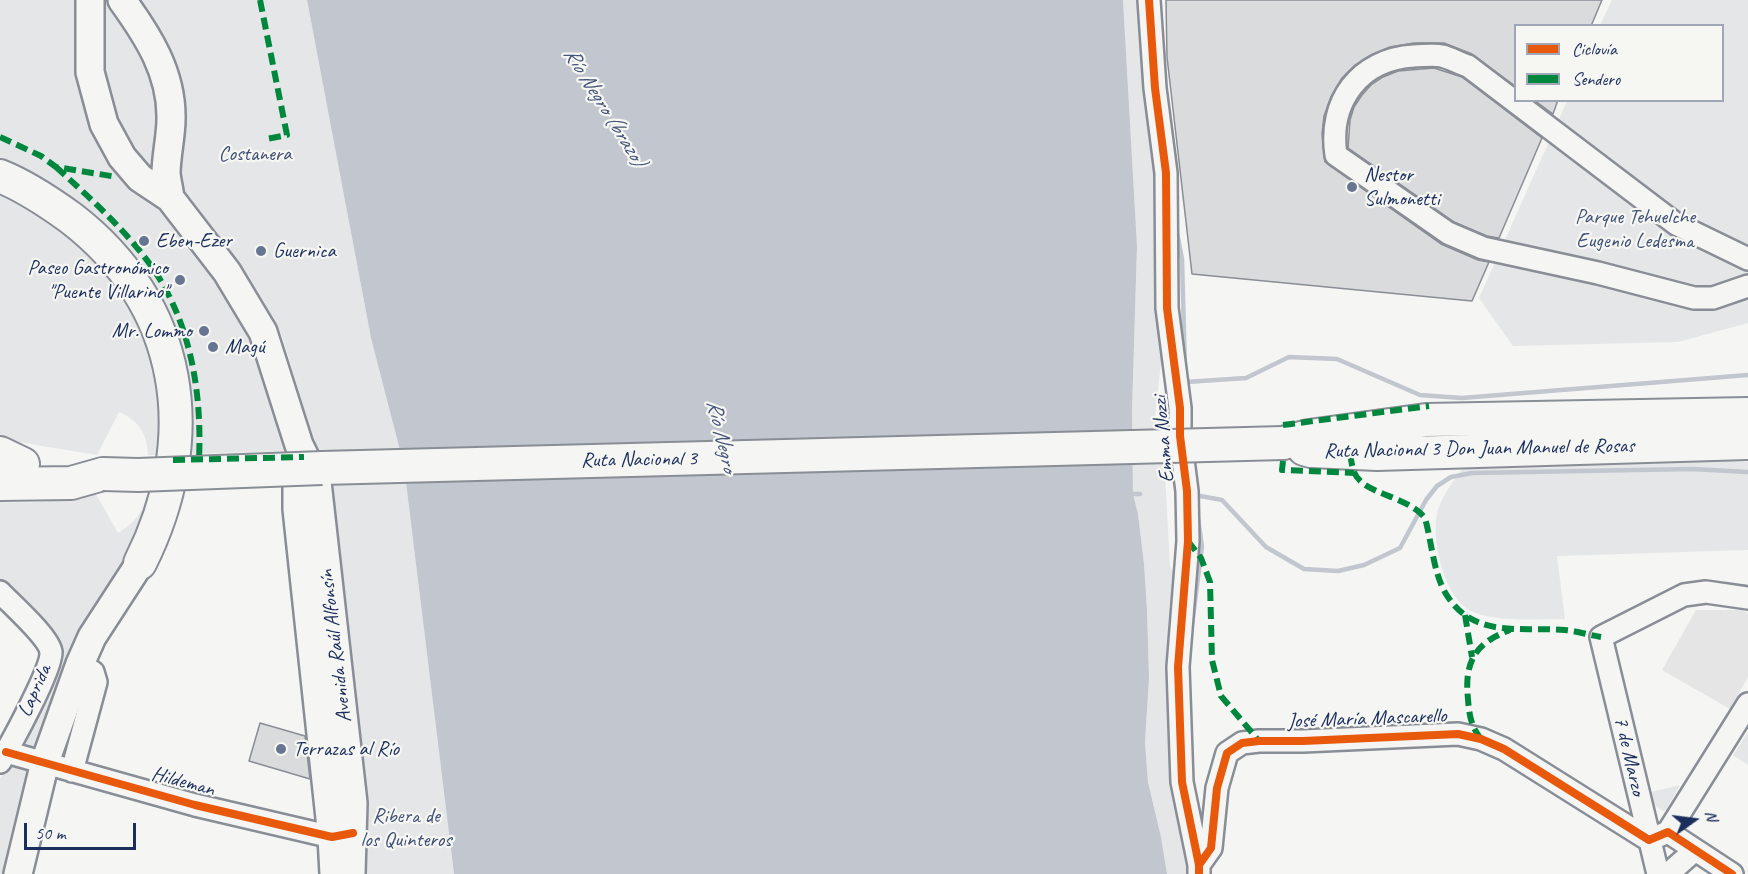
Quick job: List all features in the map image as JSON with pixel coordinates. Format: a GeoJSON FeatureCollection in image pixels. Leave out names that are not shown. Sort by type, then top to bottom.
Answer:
{"type":"FeatureCollection","features":[{"type":"Feature","properties":{"kind":"highway"},"geometry":{"type":"LineString","coordinates":[[0,176],[13,181],[53,205],[102,245],[139,289],[166,349],[174,388],[175,421],[172,463],[155,533],[140,563]]}},
{"type":"Feature","properties":{"kind":"highway"},"geometry":{"type":"LineString","coordinates":[[1660,416],[1748,397]]}},
{"type":"Feature","properties":{"kind":"highway","name":"Ruta Nacional 3 Don Juan Manuel de Rosas"},"geometry":{"type":"LineString","coordinates":[[1283,443],[1309,436],[1426,420],[1440,413],[1660,416],[1748,414]]}},
{"type":"Feature","properties":{"kind":"highway","name":"Ruta Nacional 3 Don Juan Manuel de Rosas"},"geometry":{"type":"LineString","coordinates":[[1283,443],[1311,451],[1377,454],[1741,445]]}},
{"type":"Feature","properties":{"kind":"highway","name":"Ruta Nacional 3"},"geometry":{"type":"LineString","coordinates":[[8,460],[72,467],[104,474],[138,475],[393,466],[1283,443]]}},
{"type":"Feature","properties":{"kind":"highway","name":"Ruta Nacional 3"},"geometry":{"type":"LineString","coordinates":[[0,484],[71,483],[104,474]]}},
{"type":"Feature","properties":{"kind":"main road","name":"Avenida Raúl Alfonsín"},"geometry":{"type":"LineString","coordinates":[[90,0],[90,72],[104,124],[122,158],[140,178],[170,198],[227,272],[263,332],[304,457],[317,482],[353,803],[342,835],[334,874]]}},
{"type":"Feature","properties":{"kind":"main road"},"geometry":{"type":"LineString","coordinates":[[122,0],[160,60],[168,87],[172,117],[166,174],[170,198]]}},
{"type":"Feature","properties":{"kind":"main road"},"geometry":{"type":"LineString","coordinates":[[18,874],[45,762],[80,664],[92,637],[140,563]]}},
{"type":"Feature","properties":{"kind":"main road","name":"Avenida Raúl Alfonsín"},"geometry":{"type":"LineString","coordinates":[[342,835],[351,874]]}},
{"type":"Feature","properties":{"kind":"street","name":"Emma Nozzi"},"geometry":{"type":"LineString","coordinates":[[1149,0],[1155,88],[1166,173],[1167,308],[1180,408],[1180,436],[1187,491],[1188,542],[1178,667],[1182,782],[1199,870]]}},
{"type":"Feature","properties":{"kind":"street"},"geometry":{"type":"LineString","coordinates":[[1514,101],[1468,66],[1440,55],[1401,57],[1371,69],[1354,81],[1337,113],[1334,138],[1336,155],[1448,233],[1483,248],[1598,273],[1694,298],[1713,298],[1748,286]]}},
{"type":"Feature","properties":{"kind":"street"},"geometry":{"type":"LineString","coordinates":[[1515,102],[1676,224],[1748,259]]}},
{"type":"Feature","properties":{"kind":"street","name":"Laprida"},"geometry":{"type":"LineString","coordinates":[[0,592],[41,634],[51,651],[48,669],[3,757]]}},
{"type":"Feature","properties":{"kind":"street","name":"7 de Marzo"},"geometry":{"type":"LineString","coordinates":[[1658,874],[1658,836],[1601,637],[1684,595],[1706,592],[1748,598]]}},
{"type":"Feature","properties":{"kind":"street"},"geometry":{"type":"LineString","coordinates":[[72,771],[96,682],[93,672],[80,664]]}},
{"type":"Feature","properties":{"kind":"street"},"geometry":{"type":"LineString","coordinates":[[1658,836],[1748,704]]}},
{"type":"Feature","properties":{"kind":"street","name":"José María Mascarello"},"geometry":{"type":"LineString","coordinates":[[1199,870],[1211,848],[1217,788],[1227,753],[1242,743],[1458,734],[1481,739],[1504,749],[1658,836],[1695,850],[1732,874]]}},
{"type":"Feature","properties":{"kind":"street","name":"Hildeman"},"geometry":{"type":"LineString","coordinates":[[3,757],[45,762],[195,804],[342,835]]}},
{"type":"Feature","properties":{"kind":"street"},"geometry":{"type":"LineString","coordinates":[[1668,874],[1695,850]]}},
{"type":"Feature","properties":{"kind":"shaded area"},"geometry":{"type":"Polygon","coordinates":[[[1696,610],[1741,610],[1748,613],[1748,677],[1730,709],[1662,670],[1696,610]]]}},
{"type":"Feature","properties":{"kind":"green space"},"geometry":{"type":"Polygon","coordinates":[[[0,0],[84,0],[83,40],[143,190],[217,283],[249,341],[286,451],[187,454],[163,315],[0,166],[0,0]]]}},
{"type":"Feature","properties":{"kind":"green space"},"geometry":{"type":"Polygon","coordinates":[[[99,0],[113,0],[162,94],[154,165],[140,167],[114,133],[97,59],[99,0]]]}},
{"type":"Feature","properties":{"kind":"green space","name":"Costanera"},"geometry":{"type":"Polygon","coordinates":[[[131,0],[307,0],[371,338],[404,466],[454,874],[364,874],[322,468],[282,336],[263,300],[179,187],[174,155],[131,0]]]}},
{"type":"Feature","properties":{"kind":"green space"},"geometry":{"type":"Polygon","coordinates":[[[1123,0],[1147,0],[1167,308],[1155,417],[1165,473],[1170,567],[1180,582],[1193,874],[1167,874],[1148,782],[1145,743],[1149,678],[1147,609],[1138,514],[1133,494],[1132,411],[1137,246],[1123,0]]]}},
{"type":"Feature","properties":{"kind":"green space","name":"Parque Tehuelche Eugenio Ledesma"},"geometry":{"type":"Polygon","coordinates":[[[1612,0],[1748,0],[1748,323],[1678,342],[1513,346],[1479,298],[1567,102],[1724,102],[1724,24],[1600,24],[1612,0]]]}},
{"type":"Feature","properties":{"kind":"green space"},"geometry":{"type":"Polygon","coordinates":[[[0,184],[52,216],[124,289],[146,332],[162,385],[159,455],[148,455],[146,440],[141,429],[132,419],[119,412],[97,455],[0,439],[0,184]]]}},
{"type":"Feature","properties":{"kind":"green space"},"geometry":{"type":"Polygon","coordinates":[[[1695,459],[1748,462],[1748,550],[1557,556],[1565,619],[1514,619],[1475,613],[1466,608],[1451,590],[1440,563],[1436,521],[1443,498],[1464,467],[1695,459]]]}},
{"type":"Feature","properties":{"kind":"green space"},"geometry":{"type":"Polygon","coordinates":[[[148,490],[155,490],[152,508],[38,751],[24,749],[22,739],[54,680],[62,656],[62,647],[47,624],[8,585],[0,580],[0,502],[48,501],[96,494],[118,533],[130,525],[138,515],[148,490]]]}},
{"type":"Feature","properties":{"kind":"green space"},"geometry":{"type":"Polygon","coordinates":[[[1748,732],[1748,765],[1733,755],[1748,732]]]}},
{"type":"Feature","properties":{"kind":"green space"},"geometry":{"type":"Polygon","coordinates":[[[11,764],[31,768],[7,874],[0,874],[0,778],[11,764]]]}},
{"type":"Feature","properties":{"kind":"green space"},"geometry":{"type":"Polygon","coordinates":[[[1680,785],[1666,810],[1663,811],[1647,801],[1643,794],[1680,785]]]}},
{"type":"Feature","properties":{"kind":"water"},"geometry":{"type":"Polygon","coordinates":[[[307,0],[1123,0],[1137,246],[1132,411],[1133,494],[1138,514],[1147,609],[1149,678],[1145,743],[1148,782],[1167,874],[454,874],[404,466],[371,338],[307,0]]]}},
{"type":"Feature","properties":{"kind":"building","name":"Nestor Sulmonetti"},"geometry":{"type":"Polygon","coordinates":[[[1166,0],[1602,0],[1592,24],[1514,24],[1514,85],[1472,54],[1444,43],[1414,43],[1390,47],[1354,66],[1342,78],[1331,97],[1324,116],[1322,134],[1325,162],[1441,244],[1478,260],[1489,262],[1472,301],[1192,274],[1167,57],[1166,0]]]}},
{"type":"Feature","properties":{"kind":"building"},"geometry":{"type":"Polygon","coordinates":[[[1434,68],[1462,77],[1542,138],[1499,238],[1487,236],[1454,222],[1348,148],[1350,120],[1354,107],[1371,85],[1398,71],[1434,68]]]}},
{"type":"Feature","properties":{"kind":"building"},"geometry":{"type":"Polygon","coordinates":[[[1537,102],[1557,102],[1553,114],[1537,102]]]}},
{"type":"Feature","properties":{"kind":"building","name":"Terrazas al Río"},"geometry":{"type":"Polygon","coordinates":[[[260,723],[305,736],[310,779],[249,761],[260,723]]]}},
{"type":"Feature","properties":{"kind":"waterway"},"geometry":{"type":"LineString","coordinates":[[1176,228],[1182,259],[1185,369]]}},
{"type":"Feature","properties":{"kind":"waterway"},"geometry":{"type":"LineString","coordinates":[[1186,382],[1246,378],[1289,357],[1337,359],[1420,395],[1462,398],[1748,375]]}},
{"type":"Feature","properties":{"kind":"waterway"},"geometry":{"type":"LineString","coordinates":[[1195,495],[1222,500],[1266,547],[1304,569],[1338,571],[1364,565],[1400,548],[1426,500],[1437,486],[1451,477],[1472,473],[1692,469],[1748,472]]}},
{"type":"Feature","properties":{"kind":"waterway"},"geometry":{"type":"LineString","coordinates":[[1133,494],[1140,494]]}},
{"type":"Feature","properties":{"kind":"waterway"},"geometry":{"type":"LineString","coordinates":[[1190,641],[1202,546],[1197,512]]}},
{"type":"Feature","properties":{"kind":"marked path"},"geometry":{"type":"LineString","coordinates":[[260,0],[287,135],[266,139]]}},
{"type":"Feature","properties":{"kind":"marked path"},"geometry":{"type":"LineString","coordinates":[[0,137],[41,156],[56,167],[117,177]]}},
{"type":"Feature","properties":{"kind":"marked path"},"geometry":{"type":"LineString","coordinates":[[56,167],[132,242],[167,291],[192,361],[198,410],[199,459]]}},
{"type":"Feature","properties":{"kind":"marked path"},"geometry":{"type":"LineString","coordinates":[[1283,425],[1429,406]]}},
{"type":"Feature","properties":{"kind":"marked path"},"geometry":{"type":"LineString","coordinates":[[1350,454],[1353,470],[1366,486],[1408,504],[1425,518],[1435,567],[1446,594],[1457,609],[1485,625],[1500,628],[1565,630],[1601,637]]}},
{"type":"Feature","properties":{"kind":"marked path"},"geometry":{"type":"LineString","coordinates":[[173,460],[304,457]]}},
{"type":"Feature","properties":{"kind":"marked path"},"geometry":{"type":"LineString","coordinates":[[1283,461],[1282,470],[1354,473]]}},
{"type":"Feature","properties":{"kind":"marked path"},"geometry":{"type":"LineString","coordinates":[[1188,541],[1201,558],[1210,582],[1212,660],[1221,696],[1259,741]]}},
{"type":"Feature","properties":{"kind":"marked path"},"geometry":{"type":"LineString","coordinates":[[1465,615],[1472,657]]}},
{"type":"Feature","properties":{"kind":"marked path"},"geometry":{"type":"LineString","coordinates":[[1481,739],[1473,725],[1469,710],[1467,686],[1470,664],[1480,648],[1488,641],[1510,630]]}},
{"type":"Feature","properties":{"kind":"cycle path"},"geometry":{"type":"LineString","coordinates":[[1149,0],[1155,88],[1166,173],[1167,308],[1180,408],[1180,436],[1187,491],[1188,541],[1178,667],[1182,782],[1199,874]]}},
{"type":"Feature","properties":{"kind":"cycle path"},"geometry":{"type":"LineString","coordinates":[[1199,865],[1211,848],[1217,788],[1227,753],[1242,743],[1458,734],[1481,739],[1504,749],[1649,840],[1668,832],[1732,874]]}},
{"type":"Feature","properties":{"kind":"cycle path"},"geometry":{"type":"LineString","coordinates":[[6,752],[195,805],[332,837],[353,833]]}},
{"type":"Feature","properties":{"kind":"place","name":"Nestor Sulmonetti"},"geometry":{"type":"Point","coordinates":[1352,187]}},
{"type":"Feature","properties":{"kind":"place","name":"Eben-Ezer"},"geometry":{"type":"Point","coordinates":[144,241]}},
{"type":"Feature","properties":{"kind":"place","name":"Guernica"},"geometry":{"type":"Point","coordinates":[261,251]}},
{"type":"Feature","properties":{"kind":"place","name":"Paseo Gastronómico \"Puente Villarino\""},"geometry":{"type":"Point","coordinates":[180,280]}},
{"type":"Feature","properties":{"kind":"place","name":"Mr. Lommo"},"geometry":{"type":"Point","coordinates":[204,331]}},
{"type":"Feature","properties":{"kind":"place","name":"Magú"},"geometry":{"type":"Point","coordinates":[213,347]}},
{"type":"Feature","properties":{"kind":"place","name":"Terrazas al Río"},"geometry":{"type":"Point","coordinates":[281,749]}},
{"type":"Feature","properties":{"kind":"water label","name":"Río Negro (brazo)"},"geometry":{"type":"Point","coordinates":[604,107]}},
{"type":"Feature","properties":{"kind":"water label","name":"Río Negro"},"geometry":{"type":"Point","coordinates":[721,436]}},
{"type":"Feature","properties":{"kind":"park label","name":"Ribera de los Quinteros"},"geometry":{"type":"Point","coordinates":[406,828]}}]}
